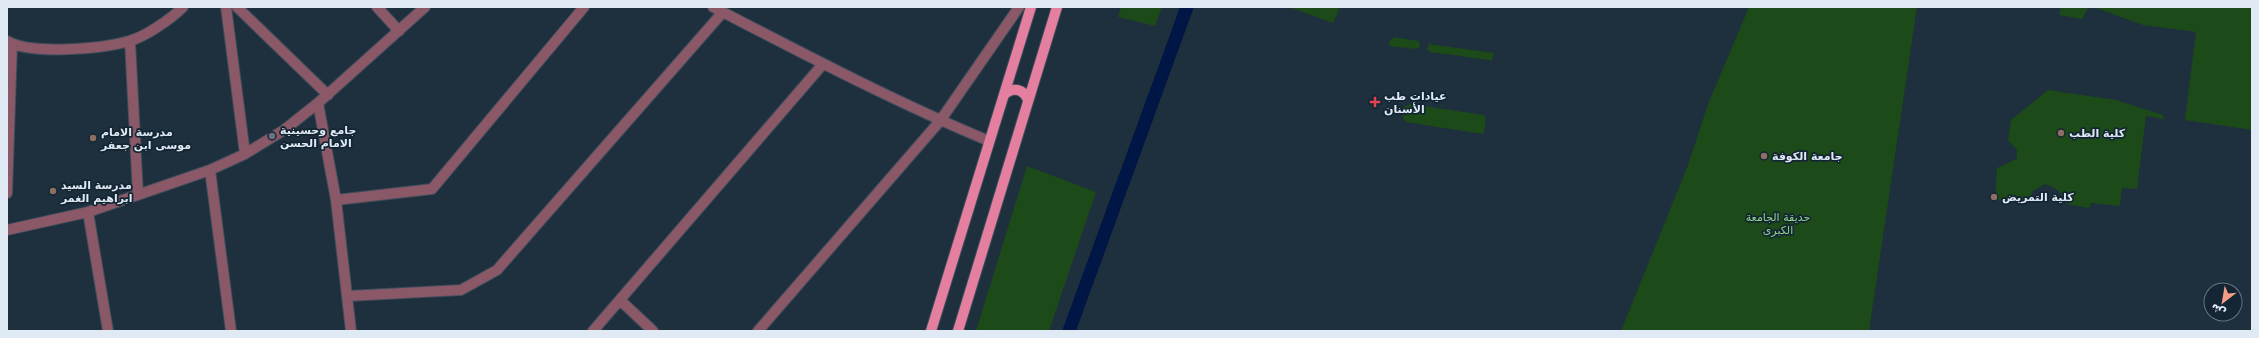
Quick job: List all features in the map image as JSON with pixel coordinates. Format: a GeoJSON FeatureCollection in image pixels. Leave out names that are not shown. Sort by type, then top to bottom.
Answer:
{"type":"FeatureCollection","features":[{"type":"Feature","properties":{"kind":"main road"},"geometry":{"type":"LineString","coordinates":[[931,331],[1031,7]]}},
{"type":"Feature","properties":{"kind":"main road"},"geometry":{"type":"LineString","coordinates":[[958,331],[1057,7]]}},
{"type":"Feature","properties":{"kind":"main road"},"geometry":{"type":"LineString","coordinates":[[1004,95],[1009,91],[1016,89],[1025,94],[1028,100]]}},
{"type":"Feature","properties":{"kind":"street"},"geometry":{"type":"LineString","coordinates":[[7,193],[9,43],[40,49],[91,48],[130,41],[172,18],[183,7]]}},
{"type":"Feature","properties":{"kind":"street"},"geometry":{"type":"LineString","coordinates":[[226,7],[245,154]]}},
{"type":"Feature","properties":{"kind":"street"},"geometry":{"type":"LineString","coordinates":[[237,7],[328,95]]}},
{"type":"Feature","properties":{"kind":"street"},"geometry":{"type":"LineString","coordinates":[[377,7],[399,31]]}},
{"type":"Feature","properties":{"kind":"street"},"geometry":{"type":"LineString","coordinates":[[7,230],[88,212],[210,170],[245,154],[284,130],[328,95],[425,7]]}},
{"type":"Feature","properties":{"kind":"street"},"geometry":{"type":"LineString","coordinates":[[336,200],[432,189],[584,7]]}},
{"type":"Feature","properties":{"kind":"street"},"geometry":{"type":"LineString","coordinates":[[713,7],[823,64],[940,120],[990,141]]}},
{"type":"Feature","properties":{"kind":"street"},"geometry":{"type":"LineString","coordinates":[[758,331],[940,120],[1019,7]]}},
{"type":"Feature","properties":{"kind":"street"},"geometry":{"type":"LineString","coordinates":[[348,296],[461,290],[497,270],[723,12]]}},
{"type":"Feature","properties":{"kind":"street"},"geometry":{"type":"LineString","coordinates":[[130,41],[138,195]]}},
{"type":"Feature","properties":{"kind":"street"},"geometry":{"type":"LineString","coordinates":[[593,331],[621,301],[823,64]]}},
{"type":"Feature","properties":{"kind":"street"},"geometry":{"type":"LineString","coordinates":[[318,103],[336,200],[351,331]]}},
{"type":"Feature","properties":{"kind":"street"},"geometry":{"type":"LineString","coordinates":[[210,170],[231,331]]}},
{"type":"Feature","properties":{"kind":"street"},"geometry":{"type":"LineString","coordinates":[[88,212],[108,331]]}},
{"type":"Feature","properties":{"kind":"street"},"geometry":{"type":"LineString","coordinates":[[621,301],[653,331]]}},
{"type":"Feature","properties":{"kind":"green space"},"geometry":{"type":"Polygon","coordinates":[[[1121,7],[1162,7],[1155,26],[1118,17],[1121,7]]]}},
{"type":"Feature","properties":{"kind":"green space"},"geometry":{"type":"Polygon","coordinates":[[[1289,7],[1340,7],[1333,23],[1289,7]]]}},
{"type":"Feature","properties":{"kind":"green space","name":"حديقة الجامعة الكبرى"},"geometry":{"type":"Polygon","coordinates":[[[1749,7],[1917,7],[1869,331],[1621,331],[1688,165],[1708,104],[1749,7]]]}},
{"type":"Feature","properties":{"kind":"green space"},"geometry":{"type":"Polygon","coordinates":[[[2061,7],[2089,7],[2082,19],[2059,15],[2061,7]]]}},
{"type":"Feature","properties":{"kind":"green space"},"geometry":{"type":"Polygon","coordinates":[[[2093,7],[2252,7],[2252,130],[2185,120],[2196,32],[2143,25],[2093,7]]]}},
{"type":"Feature","properties":{"kind":"green space"},"geometry":{"type":"Polygon","coordinates":[[[1394,37],[1419,41],[1420,47],[1415,49],[1389,46],[1390,40],[1394,37]]]}},
{"type":"Feature","properties":{"kind":"green space"},"geometry":{"type":"Polygon","coordinates":[[[1429,44],[1494,53],[1492,60],[1489,60],[1430,52],[1427,49],[1429,44]]]}},
{"type":"Feature","properties":{"kind":"green space"},"geometry":{"type":"Polygon","coordinates":[[[2048,90],[2116,100],[2163,115],[2164,119],[2146,116],[2137,189],[2122,188],[2120,206],[2091,203],[2089,208],[2066,204],[2063,196],[2058,191],[2045,184],[2033,191],[2028,203],[1995,200],[1997,168],[2017,159],[2017,150],[2008,140],[2011,120],[2048,90]]]}},
{"type":"Feature","properties":{"kind":"green space"},"geometry":{"type":"Polygon","coordinates":[[[1411,104],[1484,115],[1486,119],[1484,132],[1482,134],[1406,122],[1402,116],[1403,107],[1411,104]]]}},
{"type":"Feature","properties":{"kind":"green space"},"geometry":{"type":"Polygon","coordinates":[[[1027,166],[1096,192],[1049,331],[976,331],[1027,166]]]}},
{"type":"Feature","properties":{"kind":"waterway"},"geometry":{"type":"LineString","coordinates":[[1069,331],[1187,7]]}},
{"type":"Feature","properties":{"kind":"place","name":"عيادات طب الأسنان"},"geometry":{"type":"Point","coordinates":[1375,102]}},
{"type":"Feature","properties":{"kind":"place","name":"كلية الطب"},"geometry":{"type":"Point","coordinates":[2061,133]}},
{"type":"Feature","properties":{"kind":"place","name":"جامع وحسينية الامام الحسن"},"geometry":{"type":"Point","coordinates":[272,136]}},
{"type":"Feature","properties":{"kind":"place","name":"مدرسة الامام موسى ابن جعفر"},"geometry":{"type":"Point","coordinates":[93,138]}},
{"type":"Feature","properties":{"kind":"place","name":"جامعة الكوفة"},"geometry":{"type":"Point","coordinates":[1764,156]}},
{"type":"Feature","properties":{"kind":"place","name":"مدرسة السيد ابراهيم الغمر"},"geometry":{"type":"Point","coordinates":[53,191]}},
{"type":"Feature","properties":{"kind":"place","name":"كلية التمريض"},"geometry":{"type":"Point","coordinates":[1994,197]}}]}
